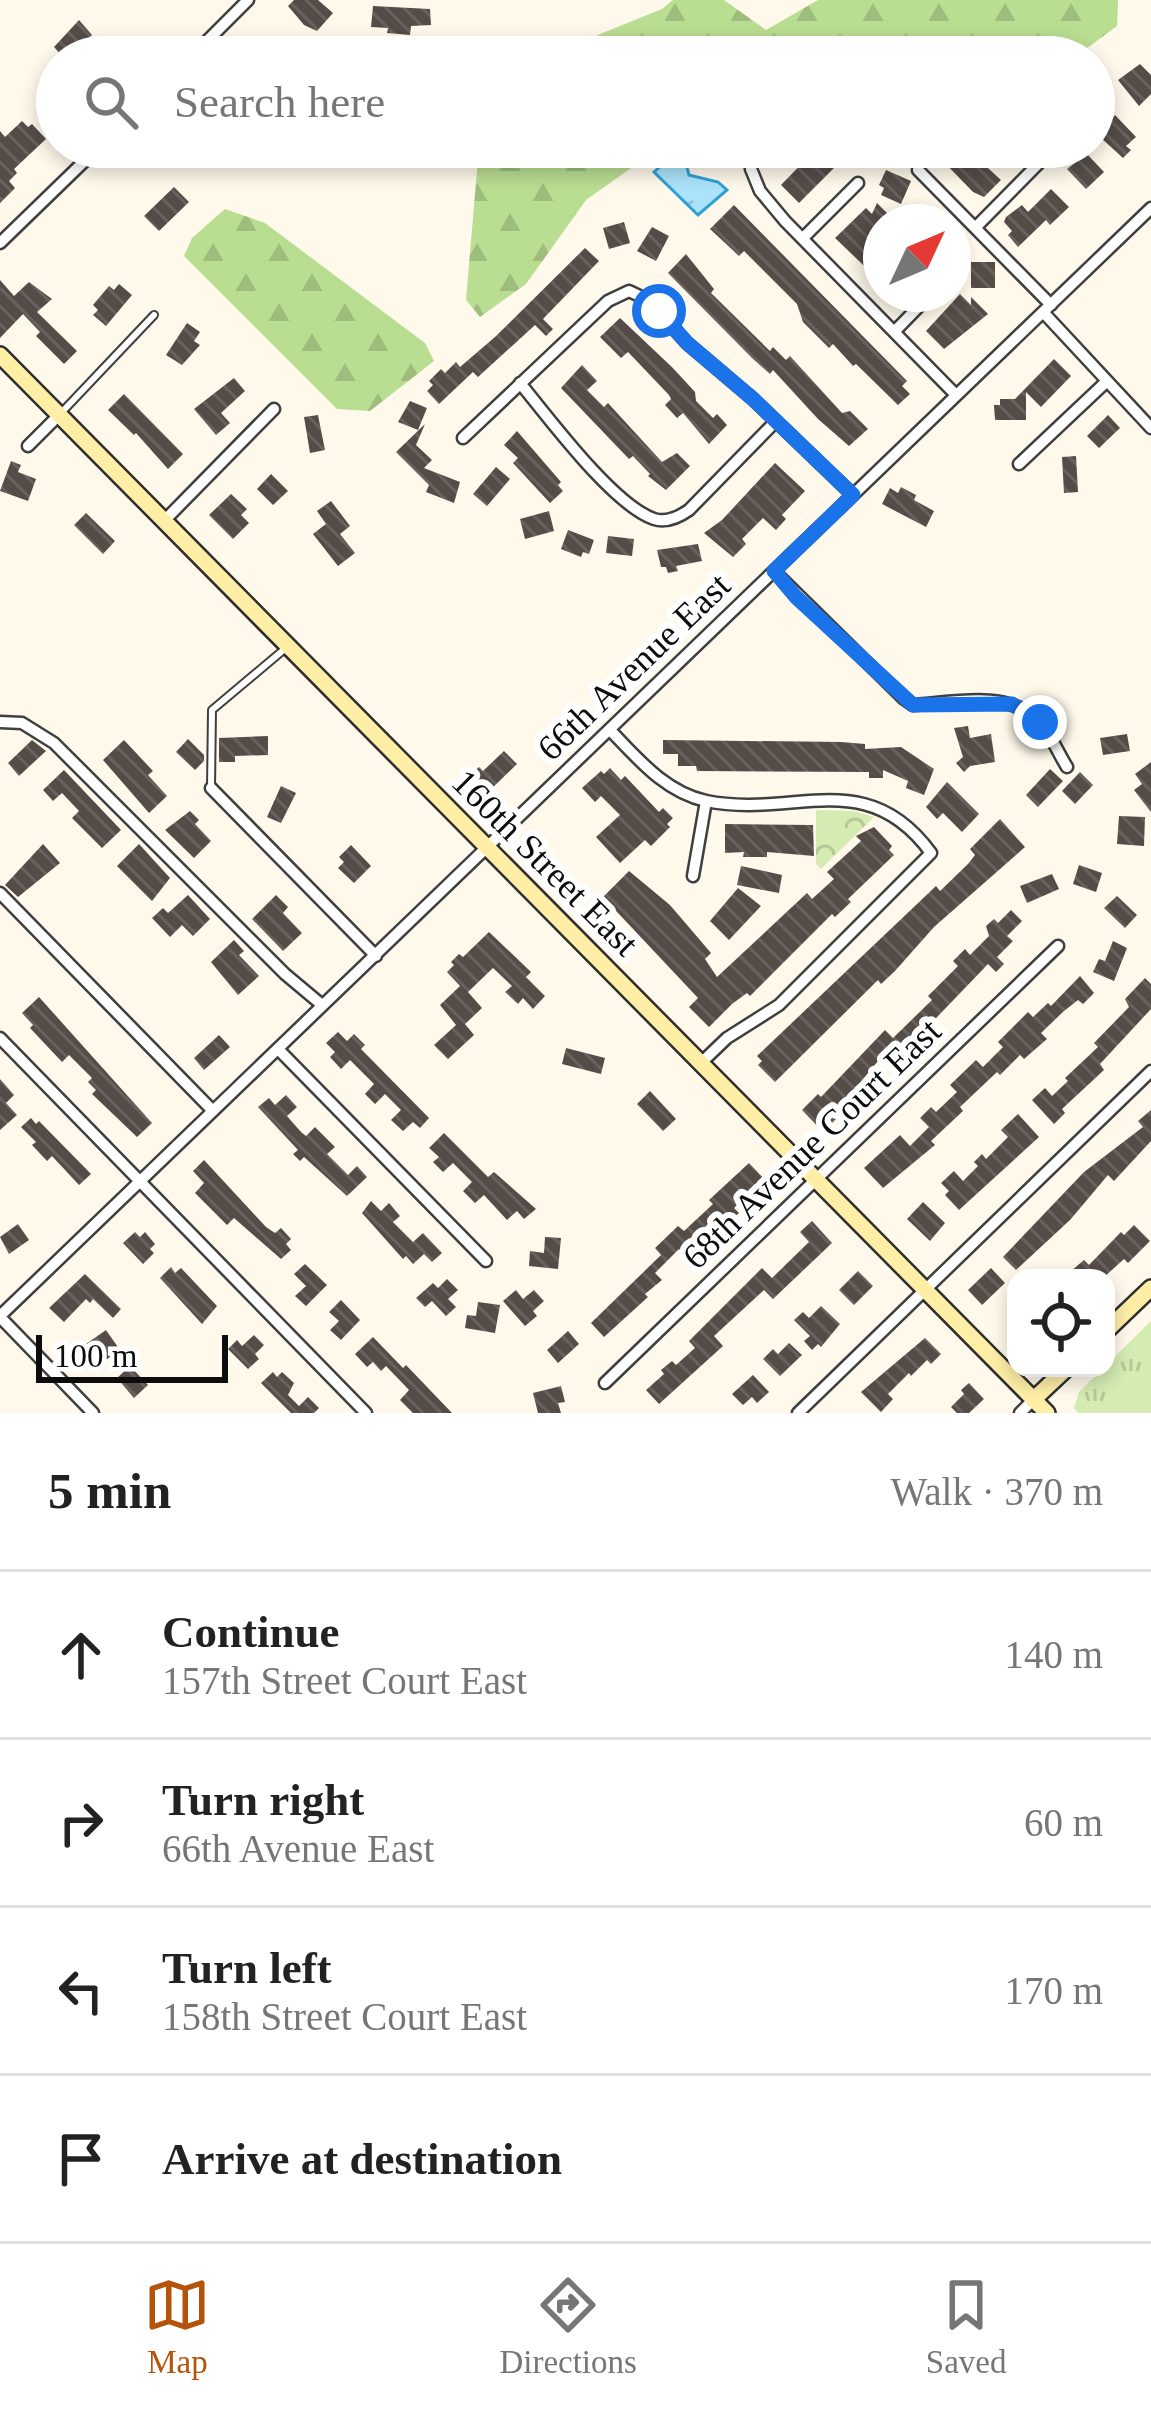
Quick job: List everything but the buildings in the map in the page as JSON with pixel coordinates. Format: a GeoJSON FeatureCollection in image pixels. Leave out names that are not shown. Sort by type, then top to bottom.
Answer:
{"type":"FeatureCollection","features":[{"type":"Feature","properties":{"kind":"main road","name":"160th Street East"},"geometry":{"type":"LineString","coordinates":[[0,355],[1047,1413]]}},
{"type":"Feature","properties":{"kind":"main road"},"geometry":{"type":"LineString","coordinates":[[1115,1322],[1151,1288]]}},
{"type":"Feature","properties":{"kind":"main road"},"geometry":{"type":"LineString","coordinates":[[1033,1400],[1057,1377]]}},
{"type":"Feature","properties":{"kind":"street"},"geometry":{"type":"LineString","coordinates":[[212,36],[248,0]]}},
{"type":"Feature","properties":{"kind":"street"},"geometry":{"type":"LineString","coordinates":[[0,243],[78,168]]}},
{"type":"Feature","properties":{"kind":"street"},"geometry":{"type":"LineString","coordinates":[[975,228],[1034,168]]}},
{"type":"Feature","properties":{"kind":"street"},"geometry":{"type":"LineString","coordinates":[[751,169],[760,191],[956,395]]}},
{"type":"Feature","properties":{"kind":"street"},"geometry":{"type":"LineString","coordinates":[[918,170],[1151,428]]}},
{"type":"Feature","properties":{"kind":"street"},"geometry":{"type":"LineString","coordinates":[[803,238],[858,183]]}},
{"type":"Feature","properties":{"kind":"street","name":"66th Avenue East"},"geometry":{"type":"LineString","coordinates":[[0,1317],[1151,208]]}},
{"type":"Feature","properties":{"kind":"street"},"geometry":{"type":"LineString","coordinates":[[463,438],[608,301],[628,291],[648,300],[699,354],[853,495]]}},
{"type":"Feature","properties":{"kind":"street"},"geometry":{"type":"LineString","coordinates":[[896,331],[914,312]]}},
{"type":"Feature","properties":{"kind":"street"},"geometry":{"type":"LineString","coordinates":[[1018,464],[1106,382]]}},
{"type":"Feature","properties":{"kind":"street"},"geometry":{"type":"LineString","coordinates":[[520,383],[589,465],[656,520],[689,510],[775,422]]}},
{"type":"Feature","properties":{"kind":"street"},"geometry":{"type":"LineString","coordinates":[[164,521],[274,409]]}},
{"type":"Feature","properties":{"kind":"street"},"geometry":{"type":"LineString","coordinates":[[28,446],[59,415]]}},
{"type":"Feature","properties":{"kind":"street"},"geometry":{"type":"LineString","coordinates":[[774,571],[913,705],[987,702],[1024,708],[1040,722],[1067,767]]}},
{"type":"Feature","properties":{"kind":"street"},"geometry":{"type":"LineString","coordinates":[[0,722],[22,723],[54,743],[285,974],[322,1005]]}},
{"type":"Feature","properties":{"kind":"street"},"geometry":{"type":"LineString","coordinates":[[610,730],[656,777],[706,801],[870,804],[913,827],[931,853],[779,1005],[727,1038],[702,1062]]}},
{"type":"Feature","properties":{"kind":"street"},"geometry":{"type":"LineString","coordinates":[[211,788],[376,956]]}},
{"type":"Feature","properties":{"kind":"street"},"geometry":{"type":"LineString","coordinates":[[693,876],[706,801]]}},
{"type":"Feature","properties":{"kind":"street"},"geometry":{"type":"LineString","coordinates":[[0,893],[213,1111]]}},
{"type":"Feature","properties":{"kind":"street","name":"68th Avenue Court East"},"geometry":{"type":"LineString","coordinates":[[605,1383],[1058,946]]}},
{"type":"Feature","properties":{"kind":"street"},"geometry":{"type":"LineString","coordinates":[[0,1039],[366,1413]]}},
{"type":"Feature","properties":{"kind":"street"},"geometry":{"type":"LineString","coordinates":[[278,1049],[486,1261]]}},
{"type":"Feature","properties":{"kind":"street"},"geometry":{"type":"LineString","coordinates":[[798,1413],[1151,1071]]}},
{"type":"Feature","properties":{"kind":"street"},"geometry":{"type":"LineString","coordinates":[[0,1317],[93,1413]]}},
{"type":"Feature","properties":{"kind":"street"},"geometry":{"type":"LineString","coordinates":[[1020,1413],[1033,1400]]}},
{"type":"Feature","properties":{"kind":"lane"},"geometry":{"type":"LineString","coordinates":[[59,415],[154,315]]}},
{"type":"Feature","properties":{"kind":"lane"},"geometry":{"type":"LineString","coordinates":[[211,788],[212,710],[288,645]]}},
{"type":"Feature","properties":{"kind":"green space"},"geometry":{"type":"Polygon","coordinates":[[[673,0],[724,0],[766,30],[818,0],[1118,0],[1117,26],[1103,36],[597,36],[673,0]]]}},
{"type":"Feature","properties":{"kind":"green space"},"geometry":{"type":"Polygon","coordinates":[[[477,168],[631,168],[586,200],[526,284],[480,317],[466,300],[477,168]]]}},
{"type":"Feature","properties":{"kind":"green space"},"geometry":{"type":"Polygon","coordinates":[[[225,209],[265,223],[425,343],[434,361],[370,411],[337,409],[184,256],[192,238],[225,209]]]}},
{"type":"Feature","properties":{"kind":"green space"},"geometry":{"type":"Polygon","coordinates":[[[816,810],[874,817],[821,869],[816,864],[816,810]]]}},
{"type":"Feature","properties":{"kind":"green space"},"geometry":{"type":"Polygon","coordinates":[[[1151,1321],[1151,1413],[1078,1413],[1074,1408],[1079,1392],[1094,1377],[1115,1377],[1115,1356],[1151,1321]]]}},
{"type":"Feature","properties":{"kind":"water"},"geometry":{"type":"Polygon","coordinates":[[[687,168],[689,175],[718,182],[727,190],[698,215],[654,172],[687,168]]]}},
{"type":"Feature","properties":{"kind":"route"},"geometry":{"type":"LineString","coordinates":[[659,311],[687,343],[853,495],[774,571],[796,597],[913,705],[1012,704],[1040,722]]}}]}
